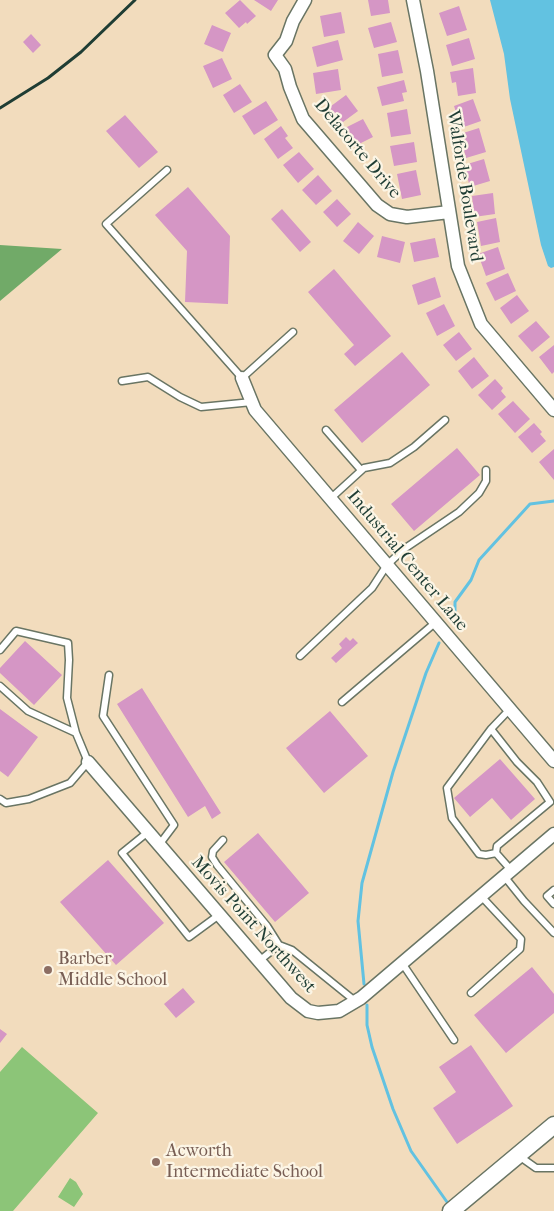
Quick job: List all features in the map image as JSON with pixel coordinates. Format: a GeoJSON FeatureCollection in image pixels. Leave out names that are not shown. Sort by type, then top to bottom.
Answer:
{"type":"FeatureCollection","features":[{"type":"Feature","properties":{"kind":"street","name":"Delacorte Drive"},"geometry":{"type":"LineString","coordinates":[[305,0],[293,21],[286,41],[275,55],[285,69],[303,119],[377,205],[390,214],[407,217],[449,212]]}},
{"type":"Feature","properties":{"kind":"street","name":"Walforde Boulevard"},"geometry":{"type":"LineString","coordinates":[[413,0],[427,71],[458,266],[481,324],[554,410]]}},
{"type":"Feature","properties":{"kind":"street","name":"Industrial Center Lane"},"geometry":{"type":"LineString","coordinates":[[242,378],[255,410],[554,761]]}},
{"type":"Feature","properties":{"kind":"street","name":"Movis Point Northwest"},"geometry":{"type":"LineString","coordinates":[[88,762],[291,998],[308,1011],[327,1013],[339,1011],[356,1002],[554,834]]}},
{"type":"Feature","properties":{"kind":"street"},"geometry":{"type":"LineString","coordinates":[[451,1211],[554,1125]]}},
{"type":"Feature","properties":{"kind":"lane"},"geometry":{"type":"LineString","coordinates":[[167,170],[106,224],[242,378],[293,332]]}},
{"type":"Feature","properties":{"kind":"lane"},"geometry":{"type":"LineString","coordinates":[[122,381],[148,376],[201,407],[252,402]]}},
{"type":"Feature","properties":{"kind":"lane"},"geometry":{"type":"LineString","coordinates":[[330,499],[361,470],[390,463],[414,447],[445,420]]}},
{"type":"Feature","properties":{"kind":"lane"},"geometry":{"type":"LineString","coordinates":[[326,430],[361,470]]}},
{"type":"Feature","properties":{"kind":"lane"},"geometry":{"type":"LineString","coordinates":[[300,656],[372,588],[387,565],[404,550],[459,512],[479,493],[486,481],[486,470]]}},
{"type":"Feature","properties":{"kind":"lane"},"geometry":{"type":"LineString","coordinates":[[342,702],[436,622]]}},
{"type":"Feature","properties":{"kind":"lane"},"geometry":{"type":"LineString","coordinates":[[0,650],[16,631],[68,643],[67,698],[76,733],[88,762],[70,783],[29,799],[6,803],[0,798]]}},
{"type":"Feature","properties":{"kind":"lane"},"geometry":{"type":"LineString","coordinates":[[109,675],[103,716],[174,825],[159,845]]}},
{"type":"Feature","properties":{"kind":"lane"},"geometry":{"type":"LineString","coordinates":[[0,686],[28,711],[76,733]]}},
{"type":"Feature","properties":{"kind":"lane"},"geometry":{"type":"LineString","coordinates":[[496,852],[486,855],[479,854],[452,818],[447,788],[491,729],[510,709]]}},
{"type":"Feature","properties":{"kind":"lane"},"geometry":{"type":"LineString","coordinates":[[491,729],[517,762],[537,782],[550,802],[497,846],[496,852],[524,900],[554,934]]}},
{"type":"Feature","properties":{"kind":"lane"},"geometry":{"type":"LineString","coordinates":[[148,832],[122,853],[189,936],[219,915]]}},
{"type":"Feature","properties":{"kind":"lane"},"geometry":{"type":"LineString","coordinates":[[224,840],[213,851],[212,857],[267,926],[279,945],[292,950],[356,1002]]}},
{"type":"Feature","properties":{"kind":"lane"},"geometry":{"type":"LineString","coordinates":[[554,890],[547,896],[554,904]]}},
{"type":"Feature","properties":{"kind":"lane"},"geometry":{"type":"LineString","coordinates":[[471,993],[520,948],[521,939],[481,896]]}},
{"type":"Feature","properties":{"kind":"lane"},"geometry":{"type":"LineString","coordinates":[[259,961],[279,945]]}},
{"type":"Feature","properties":{"kind":"lane"},"geometry":{"type":"LineString","coordinates":[[402,963],[454,1040]]}},
{"type":"Feature","properties":{"kind":"lane"},"geometry":{"type":"LineString","coordinates":[[518,1155],[536,1168],[554,1168]]}},
{"type":"Feature","properties":{"kind":"green space"},"geometry":{"type":"Polygon","coordinates":[[[0,245],[62,249],[0,301],[0,245]]]}},
{"type":"Feature","properties":{"kind":"green space"},"geometry":{"type":"Polygon","coordinates":[[[22,1047],[98,1113],[13,1211],[0,1211],[0,1072],[22,1047]]]}},
{"type":"Feature","properties":{"kind":"green space"},"geometry":{"type":"Polygon","coordinates":[[[70,1178],[76,1182],[83,1194],[74,1207],[58,1197],[70,1178]]]}},
{"type":"Feature","properties":{"kind":"water"},"geometry":{"type":"Polygon","coordinates":[[[490,0],[554,0],[554,267],[551,268],[548,266],[541,245],[510,99],[504,54],[490,0]]]}},
{"type":"Feature","properties":{"kind":"building"},"geometry":{"type":"Polygon","coordinates":[[[240,0],[256,16],[239,28],[225,13],[240,0]]]}},
{"type":"Feature","properties":{"kind":"building"},"geometry":{"type":"Polygon","coordinates":[[[254,0],[278,0],[271,11],[254,0]]]}},
{"type":"Feature","properties":{"kind":"building"},"geometry":{"type":"Polygon","coordinates":[[[368,0],[388,0],[390,13],[371,16],[368,0]]]}},
{"type":"Feature","properties":{"kind":"building"},"geometry":{"type":"Polygon","coordinates":[[[459,6],[467,30],[447,36],[439,13],[459,6]]]}},
{"type":"Feature","properties":{"kind":"building"},"geometry":{"type":"Polygon","coordinates":[[[341,12],[345,33],[324,37],[320,16],[341,12]]]}},
{"type":"Feature","properties":{"kind":"building"},"geometry":{"type":"Polygon","coordinates":[[[391,22],[397,42],[374,48],[368,28],[391,22]]]}},
{"type":"Feature","properties":{"kind":"building"},"geometry":{"type":"Polygon","coordinates":[[[212,25],[231,33],[223,52],[204,44],[212,25]]]}},
{"type":"Feature","properties":{"kind":"building"},"geometry":{"type":"Polygon","coordinates":[[[31,34],[41,45],[33,53],[23,42],[31,34]]]}},
{"type":"Feature","properties":{"kind":"building"},"geometry":{"type":"Polygon","coordinates":[[[469,38],[475,59],[452,66],[446,45],[469,38]]]}},
{"type":"Feature","properties":{"kind":"building"},"geometry":{"type":"Polygon","coordinates":[[[338,40],[343,60],[317,67],[312,47],[338,40]]]}},
{"type":"Feature","properties":{"kind":"building"},"geometry":{"type":"Polygon","coordinates":[[[398,50],[403,73],[382,77],[378,54],[398,50]]]}},
{"type":"Feature","properties":{"kind":"building"},"geometry":{"type":"Polygon","coordinates":[[[222,58],[232,79],[213,88],[203,66],[222,58]]]}},
{"type":"Feature","properties":{"kind":"building"},"geometry":{"type":"Polygon","coordinates":[[[473,68],[476,93],[458,96],[456,82],[452,83],[450,72],[473,68]]]}},
{"type":"Feature","properties":{"kind":"building"},"geometry":{"type":"Polygon","coordinates":[[[338,69],[341,90],[316,94],[313,73],[338,69]]]}},
{"type":"Feature","properties":{"kind":"building"},"geometry":{"type":"Polygon","coordinates":[[[404,80],[407,92],[402,93],[404,101],[382,106],[377,87],[404,80]]]}},
{"type":"Feature","properties":{"kind":"building"},"geometry":{"type":"Polygon","coordinates":[[[240,84],[252,102],[234,113],[223,95],[240,84]]]}},
{"type":"Feature","properties":{"kind":"building"},"geometry":{"type":"Polygon","coordinates":[[[346,95],[358,111],[339,125],[327,109],[346,95]]]}},
{"type":"Feature","properties":{"kind":"building"},"geometry":{"type":"Polygon","coordinates":[[[473,99],[481,121],[461,128],[454,106],[473,99]]]}},
{"type":"Feature","properties":{"kind":"building"},"geometry":{"type":"Polygon","coordinates":[[[266,101],[278,120],[254,135],[242,116],[266,101]]]}},
{"type":"Feature","properties":{"kind":"building"},"geometry":{"type":"Polygon","coordinates":[[[407,109],[411,134],[391,137],[387,113],[407,109]]]}},
{"type":"Feature","properties":{"kind":"building"},"geometry":{"type":"Polygon","coordinates":[[[125,115],[158,152],[139,168],[106,131],[125,115]]]}},
{"type":"Feature","properties":{"kind":"building"},"geometry":{"type":"Polygon","coordinates":[[[363,119],[373,137],[355,146],[351,138],[348,140],[343,129],[363,119]]]}},
{"type":"Feature","properties":{"kind":"building"},"geometry":{"type":"Polygon","coordinates":[[[281,126],[288,136],[285,138],[293,148],[278,159],[264,139],[281,126]]]}},
{"type":"Feature","properties":{"kind":"building"},"geometry":{"type":"Polygon","coordinates":[[[479,128],[486,152],[466,158],[460,134],[479,128]]]}},
{"type":"Feature","properties":{"kind":"building"},"geometry":{"type":"Polygon","coordinates":[[[414,142],[417,162],[394,166],[390,146],[414,142]]]}},
{"type":"Feature","properties":{"kind":"building"},"geometry":{"type":"Polygon","coordinates":[[[299,152],[314,169],[298,183],[283,165],[299,152]]]}},
{"type":"Feature","properties":{"kind":"building"},"geometry":{"type":"Polygon","coordinates":[[[484,159],[490,181],[470,187],[464,165],[484,159]]]}},
{"type":"Feature","properties":{"kind":"building"},"geometry":{"type":"Polygon","coordinates":[[[416,170],[421,195],[402,199],[397,174],[416,170]]]}},
{"type":"Feature","properties":{"kind":"building"},"geometry":{"type":"Polygon","coordinates":[[[318,175],[332,191],[316,205],[302,190],[318,175]]]}},
{"type":"Feature","properties":{"kind":"building"},"geometry":{"type":"Polygon","coordinates":[[[188,187],[230,236],[228,304],[185,302],[187,251],[155,215],[188,187]]]}},
{"type":"Feature","properties":{"kind":"building"},"geometry":{"type":"Polygon","coordinates":[[[493,193],[495,214],[474,217],[472,196],[493,193]]]}},
{"type":"Feature","properties":{"kind":"building"},"geometry":{"type":"Polygon","coordinates":[[[337,199],[351,214],[337,227],[323,212],[337,199]]]}},
{"type":"Feature","properties":{"kind":"building"},"geometry":{"type":"Polygon","coordinates":[[[282,209],[311,242],[300,252],[271,219],[282,209]]]}},
{"type":"Feature","properties":{"kind":"building"},"geometry":{"type":"Polygon","coordinates":[[[496,218],[500,242],[481,246],[477,222],[496,218]]]}},
{"type":"Feature","properties":{"kind":"building"},"geometry":{"type":"Polygon","coordinates":[[[358,222],[374,236],[359,254],[343,241],[358,222]]]}},
{"type":"Feature","properties":{"kind":"building"},"geometry":{"type":"Polygon","coordinates":[[[382,236],[405,242],[400,263],[377,257],[382,236]]]}},
{"type":"Feature","properties":{"kind":"building"},"geometry":{"type":"Polygon","coordinates":[[[435,238],[439,257],[414,262],[410,243],[435,238]]]}},
{"type":"Feature","properties":{"kind":"building"},"geometry":{"type":"Polygon","coordinates":[[[498,247],[505,269],[486,276],[478,254],[498,247]]]}},
{"type":"Feature","properties":{"kind":"building"},"geometry":{"type":"Polygon","coordinates":[[[334,269],[391,336],[355,366],[344,354],[354,345],[308,292],[334,269]]]}},
{"type":"Feature","properties":{"kind":"building"},"geometry":{"type":"Polygon","coordinates":[[[508,273],[516,291],[495,301],[486,283],[508,273]]]}},
{"type":"Feature","properties":{"kind":"building"},"geometry":{"type":"Polygon","coordinates":[[[435,277],[441,297],[418,305],[412,285],[435,277]]]}},
{"type":"Feature","properties":{"kind":"building"},"geometry":{"type":"Polygon","coordinates":[[[517,295],[529,311],[511,324],[500,308],[517,295]]]}},
{"type":"Feature","properties":{"kind":"building"},"geometry":{"type":"Polygon","coordinates":[[[444,304],[455,326],[437,336],[426,313],[444,304]]]}},
{"type":"Feature","properties":{"kind":"building"},"geometry":{"type":"Polygon","coordinates":[[[536,321],[550,337],[532,352],[518,336],[536,321]]]}},
{"type":"Feature","properties":{"kind":"building"},"geometry":{"type":"Polygon","coordinates":[[[459,332],[472,349],[456,361],[443,345],[459,332]]]}},
{"type":"Feature","properties":{"kind":"building"},"geometry":{"type":"Polygon","coordinates":[[[554,345],[554,372],[552,374],[539,357],[554,345]]]}},
{"type":"Feature","properties":{"kind":"building"},"geometry":{"type":"Polygon","coordinates":[[[402,352],[430,385],[362,443],[334,410],[402,352]]]}},
{"type":"Feature","properties":{"kind":"building"},"geometry":{"type":"Polygon","coordinates":[[[474,357],[489,376],[472,389],[458,371],[474,357]]]}},
{"type":"Feature","properties":{"kind":"building"},"geometry":{"type":"Polygon","coordinates":[[[495,379],[503,388],[501,391],[506,397],[492,410],[478,395],[495,379]]]}},
{"type":"Feature","properties":{"kind":"building"},"geometry":{"type":"Polygon","coordinates":[[[513,401],[530,419],[515,433],[498,414],[513,401]]]}},
{"type":"Feature","properties":{"kind":"building"},"geometry":{"type":"Polygon","coordinates":[[[534,423],[542,432],[540,434],[546,441],[532,453],[518,437],[534,423]]]}},
{"type":"Feature","properties":{"kind":"building"},"geometry":{"type":"Polygon","coordinates":[[[457,448],[480,475],[414,531],[391,504],[457,448]]]}},
{"type":"Feature","properties":{"kind":"building"},"geometry":{"type":"Polygon","coordinates":[[[554,449],[554,480],[539,462],[554,449]]]}},
{"type":"Feature","properties":{"kind":"building"},"geometry":{"type":"Polygon","coordinates":[[[346,637],[350,641],[353,638],[358,643],[336,663],[331,658],[342,648],[339,644],[346,637]]]}},
{"type":"Feature","properties":{"kind":"building"},"geometry":{"type":"Polygon","coordinates":[[[25,641],[62,675],[34,705],[0,673],[0,668],[25,641]]]}},
{"type":"Feature","properties":{"kind":"building"},"geometry":{"type":"Polygon","coordinates":[[[142,688],[221,813],[212,819],[205,806],[188,817],[117,704],[142,688]]]}},
{"type":"Feature","properties":{"kind":"building"},"geometry":{"type":"Polygon","coordinates":[[[0,709],[38,737],[8,777],[0,771],[0,709]]]}},
{"type":"Feature","properties":{"kind":"building"},"geometry":{"type":"Polygon","coordinates":[[[330,711],[368,756],[324,793],[286,748],[330,711]]]}},
{"type":"Feature","properties":{"kind":"building"},"geometry":{"type":"Polygon","coordinates":[[[500,759],[535,799],[511,820],[492,798],[470,817],[454,798],[500,759]]]}},
{"type":"Feature","properties":{"kind":"building"},"geometry":{"type":"Polygon","coordinates":[[[258,833],[309,893],[275,922],[224,862],[258,833]]]}},
{"type":"Feature","properties":{"kind":"building"},"geometry":{"type":"Polygon","coordinates":[[[108,860],[164,923],[116,965],[60,902],[108,860]]]}},
{"type":"Feature","properties":{"kind":"building"},"geometry":{"type":"Polygon","coordinates":[[[532,967],[554,994],[554,1013],[506,1053],[474,1015],[532,967]]]}},
{"type":"Feature","properties":{"kind":"building"},"geometry":{"type":"Polygon","coordinates":[[[183,988],[195,1002],[176,1018],[164,1004],[183,988]]]}},
{"type":"Feature","properties":{"kind":"building"},"geometry":{"type":"Polygon","coordinates":[[[0,1029],[7,1034],[0,1043],[0,1029]]]}},
{"type":"Feature","properties":{"kind":"building"},"geometry":{"type":"Polygon","coordinates":[[[471,1045],[513,1106],[457,1144],[433,1108],[456,1092],[439,1067],[471,1045]]]}},
{"type":"Feature","properties":{"kind":"waterway"},"geometry":{"type":"LineString","coordinates":[[455,615],[455,602],[471,580],[479,560],[530,504],[554,501]]}},
{"type":"Feature","properties":{"kind":"waterway"},"geometry":{"type":"LineString","coordinates":[[364,984],[358,921],[362,883],[393,772],[426,673],[439,643]]}},
{"type":"Feature","properties":{"kind":"waterway"},"geometry":{"type":"LineString","coordinates":[[367,1005],[367,1025],[372,1047],[393,1109],[411,1151],[447,1202]]}},
{"type":"Feature","properties":{"kind":"railway"},"geometry":{"type":"LineString","coordinates":[[0,108],[48,78],[81,52],[135,0]]}},
{"type":"Feature","properties":{"kind":"place","name":"Barber Middle School"},"geometry":{"type":"Point","coordinates":[48,970]}},
{"type":"Feature","properties":{"kind":"place","name":"Acworth Intermediate School"},"geometry":{"type":"Point","coordinates":[156,1162]}}]}
